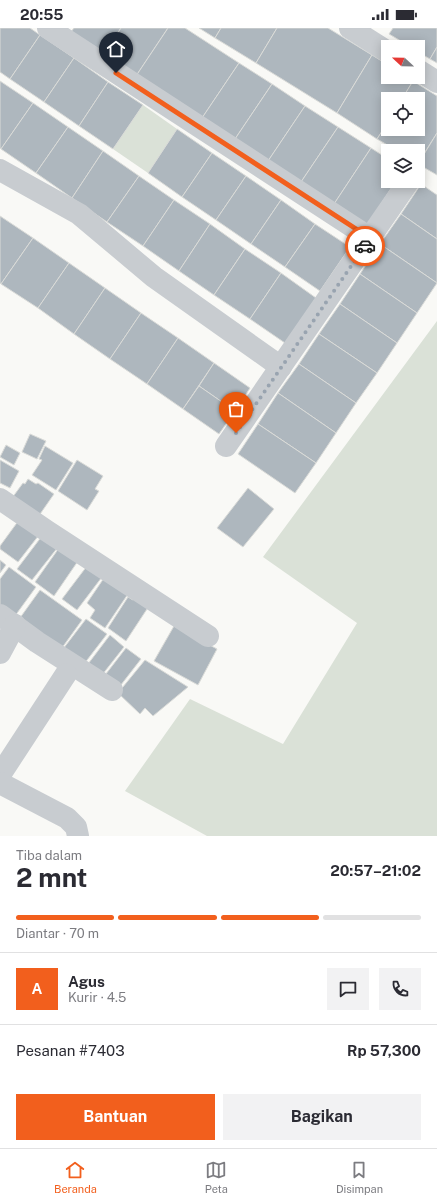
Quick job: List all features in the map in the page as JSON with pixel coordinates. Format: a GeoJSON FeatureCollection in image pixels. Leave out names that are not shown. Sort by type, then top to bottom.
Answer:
{"type":"FeatureCollection","features":[{"type":"Feature","properties":{"kind":"street"},"geometry":{"type":"LineString","coordinates":[[49,28],[370,238]]}},
{"type":"Feature","properties":{"kind":"street"},"geometry":{"type":"LineString","coordinates":[[350,28],[381,48]]}},
{"type":"Feature","properties":{"kind":"street"},"geometry":{"type":"LineString","coordinates":[[425,74],[437,82]]}},
{"type":"Feature","properties":{"kind":"street"},"geometry":{"type":"LineString","coordinates":[[0,170],[79,214],[154,277],[281,367]]}},
{"type":"Feature","properties":{"kind":"street"},"geometry":{"type":"LineString","coordinates":[[226,446],[404,188]]}},
{"type":"Feature","properties":{"kind":"street"},"geometry":{"type":"LineString","coordinates":[[0,499],[208,636]]}},
{"type":"Feature","properties":{"kind":"street"},"geometry":{"type":"LineString","coordinates":[[0,653],[7,620],[37,642],[112,690]]}},
{"type":"Feature","properties":{"kind":"street"},"geometry":{"type":"LineString","coordinates":[[0,775],[66,674]]}},
{"type":"Feature","properties":{"kind":"street"},"geometry":{"type":"LineString","coordinates":[[0,783],[67,818],[76,827],[78,836]]}},
{"type":"Feature","properties":{"kind":"shaded area"},"geometry":{"type":"Polygon","coordinates":[[[143,105],[177,129],[148,173],[113,149],[143,105]]]}},
{"type":"Feature","properties":{"kind":"shaded area"},"geometry":{"type":"Polygon","coordinates":[[[437,321],[437,836],[207,836],[125,791],[190,699],[283,744],[357,623],[263,557],[437,321]]]}},
{"type":"Feature","properties":{"kind":"building"},"geometry":{"type":"Polygon","coordinates":[[[0,28],[30,28],[40,35],[10,79],[0,72],[0,28]]]}},
{"type":"Feature","properties":{"kind":"building"},"geometry":{"type":"Polygon","coordinates":[[[74,28],[121,28],[103,55],[70,33],[74,28]]]}},
{"type":"Feature","properties":{"kind":"building"},"geometry":{"type":"Polygon","coordinates":[[[121,28],[168,28],[136,76],[103,55],[121,28]]]}},
{"type":"Feature","properties":{"kind":"building"},"geometry":{"type":"Polygon","coordinates":[[[168,28],[185,28],[239,63],[202,118],[136,76],[168,28]]]}},
{"type":"Feature","properties":{"kind":"building"},"geometry":{"type":"Polygon","coordinates":[[[199,28],[221,28],[215,38],[199,28]]]}},
{"type":"Feature","properties":{"kind":"building"},"geometry":{"type":"Polygon","coordinates":[[[221,28],[277,28],[256,63],[215,38],[221,28]]]}},
{"type":"Feature","properties":{"kind":"building"},"geometry":{"type":"Polygon","coordinates":[[[277,28],[328,28],[372,55],[337,113],[256,63],[277,28]]]}},
{"type":"Feature","properties":{"kind":"building"},"geometry":{"type":"Polygon","coordinates":[[[393,28],[437,28],[437,47],[430,59],[425,56],[425,40],[399,40],[389,34],[393,28]]]}},
{"type":"Feature","properties":{"kind":"building"},"geometry":{"type":"Polygon","coordinates":[[[40,35],[74,58],[44,102],[10,79],[40,35]]]}},
{"type":"Feature","properties":{"kind":"building"},"geometry":{"type":"Polygon","coordinates":[[[437,47],[437,63],[430,59],[437,47]]]}},
{"type":"Feature","properties":{"kind":"building"},"geometry":{"type":"Polygon","coordinates":[[[372,55],[381,61],[381,84],[411,84],[406,92],[381,92],[381,133],[377,139],[337,113],[372,55]]]}},
{"type":"Feature","properties":{"kind":"building"},"geometry":{"type":"Polygon","coordinates":[[[74,58],[108,82],[79,126],[44,102],[74,58]]]}},
{"type":"Feature","properties":{"kind":"building"},"geometry":{"type":"Polygon","coordinates":[[[239,63],[272,84],[235,139],[202,118],[239,63]]]}},
{"type":"Feature","properties":{"kind":"building"},"geometry":{"type":"Polygon","coordinates":[[[0,81],[33,103],[1,149],[0,148],[0,81]]]}},
{"type":"Feature","properties":{"kind":"building"},"geometry":{"type":"Polygon","coordinates":[[[108,82],[143,105],[113,149],[79,126],[108,82]]]}},
{"type":"Feature","properties":{"kind":"building"},"geometry":{"type":"Polygon","coordinates":[[[272,84],[305,106],[268,161],[235,139],[272,84]]]}},
{"type":"Feature","properties":{"kind":"building"},"geometry":{"type":"Polygon","coordinates":[[[411,84],[418,84],[437,96],[437,133],[425,152],[425,144],[386,144],[377,139],[381,133],[381,136],[425,136],[425,92],[406,92],[411,84]]]}},
{"type":"Feature","properties":{"kind":"building"},"geometry":{"type":"Polygon","coordinates":[[[33,103],[68,127],[36,173],[1,149],[33,103]]]}},
{"type":"Feature","properties":{"kind":"building"},"geometry":{"type":"Polygon","coordinates":[[[305,106],[338,127],[301,182],[268,161],[305,106]]]}},
{"type":"Feature","properties":{"kind":"building"},"geometry":{"type":"Polygon","coordinates":[[[68,127],[103,151],[72,198],[36,173],[68,127]]]}},
{"type":"Feature","properties":{"kind":"building"},"geometry":{"type":"Polygon","coordinates":[[[338,127],[371,148],[334,204],[301,182],[338,127]]]}},
{"type":"Feature","properties":{"kind":"building"},"geometry":{"type":"Polygon","coordinates":[[[177,129],[212,153],[182,197],[148,173],[177,129]]]}},
{"type":"Feature","properties":{"kind":"building"},"geometry":{"type":"Polygon","coordinates":[[[437,133],[437,175],[425,168],[425,153],[437,133]]]}},
{"type":"Feature","properties":{"kind":"building"},"geometry":{"type":"Polygon","coordinates":[[[371,148],[381,154],[381,188],[391,188],[367,225],[334,204],[371,148]]]}},
{"type":"Feature","properties":{"kind":"building"},"geometry":{"type":"Polygon","coordinates":[[[103,151],[139,176],[107,222],[72,198],[103,151]]]}},
{"type":"Feature","properties":{"kind":"building"},"geometry":{"type":"Polygon","coordinates":[[[212,153],[246,176],[216,220],[182,197],[212,153]]]}},
{"type":"Feature","properties":{"kind":"building"},"geometry":{"type":"Polygon","coordinates":[[[139,176],[174,200],[143,246],[107,222],[139,176]]]}},
{"type":"Feature","properties":{"kind":"building"},"geometry":{"type":"Polygon","coordinates":[[[246,176],[281,200],[251,244],[216,220],[246,176]]]}},
{"type":"Feature","properties":{"kind":"building"},"geometry":{"type":"Polygon","coordinates":[[[425,187],[437,195],[437,239],[401,214],[418,188],[425,188],[425,187]]]}},
{"type":"Feature","properties":{"kind":"building"},"geometry":{"type":"Polygon","coordinates":[[[174,200],[210,224],[179,271],[143,246],[174,200]]]}},
{"type":"Feature","properties":{"kind":"building"},"geometry":{"type":"Polygon","coordinates":[[[281,200],[315,224],[285,267],[251,244],[281,200]]]}},
{"type":"Feature","properties":{"kind":"building"},"geometry":{"type":"Polygon","coordinates":[[[401,214],[437,239],[437,283],[380,244],[401,214]]]}},
{"type":"Feature","properties":{"kind":"building"},"geometry":{"type":"Polygon","coordinates":[[[0,216],[33,238],[1,284],[0,283],[0,216]]]}},
{"type":"Feature","properties":{"kind":"building"},"geometry":{"type":"Polygon","coordinates":[[[210,224],[245,249],[214,295],[179,271],[210,224]]]}},
{"type":"Feature","properties":{"kind":"building"},"geometry":{"type":"Polygon","coordinates":[[[315,224],[350,247],[320,291],[285,267],[315,224]]]}},
{"type":"Feature","properties":{"kind":"building"},"geometry":{"type":"Polygon","coordinates":[[[33,238],[69,263],[38,308],[1,284],[33,238]]]}},
{"type":"Feature","properties":{"kind":"building"},"geometry":{"type":"Polygon","coordinates":[[[380,244],[437,283],[417,313],[360,274],[380,244]]]}},
{"type":"Feature","properties":{"kind":"building"},"geometry":{"type":"Polygon","coordinates":[[[245,249],[281,273],[250,319],[214,295],[245,249]]]}},
{"type":"Feature","properties":{"kind":"building"},"geometry":{"type":"Polygon","coordinates":[[[69,263],[105,288],[74,334],[38,308],[69,263]]]}},
{"type":"Feature","properties":{"kind":"building"},"geometry":{"type":"Polygon","coordinates":[[[281,273],[316,298],[285,343],[250,319],[281,273]]]}},
{"type":"Feature","properties":{"kind":"building"},"geometry":{"type":"Polygon","coordinates":[[[360,274],[417,313],[397,343],[340,304],[360,274]]]}},
{"type":"Feature","properties":{"kind":"building"},"geometry":{"type":"Polygon","coordinates":[[[105,288],[141,313],[110,359],[74,334],[105,288]]]}},
{"type":"Feature","properties":{"kind":"building"},"geometry":{"type":"Polygon","coordinates":[[[340,304],[397,343],[377,373],[319,334],[340,304]]]}},
{"type":"Feature","properties":{"kind":"building"},"geometry":{"type":"Polygon","coordinates":[[[141,313],[178,338],[147,384],[110,359],[141,313]]]}},
{"type":"Feature","properties":{"kind":"building"},"geometry":{"type":"Polygon","coordinates":[[[319,334],[377,373],[356,403],[299,364],[319,334]]]}},
{"type":"Feature","properties":{"kind":"building"},"geometry":{"type":"Polygon","coordinates":[[[178,338],[214,363],[183,409],[147,384],[178,338]]]}},
{"type":"Feature","properties":{"kind":"building"},"geometry":{"type":"Polygon","coordinates":[[[214,363],[250,388],[235,411],[199,386],[214,363]]]}},
{"type":"Feature","properties":{"kind":"building"},"geometry":{"type":"Polygon","coordinates":[[[299,364],[356,403],[336,433],[278,393],[299,364]]]}},
{"type":"Feature","properties":{"kind":"building"},"geometry":{"type":"Polygon","coordinates":[[[199,386],[235,411],[219,434],[183,409],[199,386]]]}},
{"type":"Feature","properties":{"kind":"building"},"geometry":{"type":"Polygon","coordinates":[[[278,393],[336,433],[316,463],[258,424],[278,393]]]}},
{"type":"Feature","properties":{"kind":"building"},"geometry":{"type":"Polygon","coordinates":[[[258,424],[316,463],[295,493],[238,454],[258,424]]]}},
{"type":"Feature","properties":{"kind":"building"},"geometry":{"type":"Polygon","coordinates":[[[30,434],[46,441],[37,459],[22,452],[30,434]]]}},
{"type":"Feature","properties":{"kind":"building"},"geometry":{"type":"Polygon","coordinates":[[[6,445],[20,453],[14,465],[0,457],[6,445]]]}},
{"type":"Feature","properties":{"kind":"building"},"geometry":{"type":"Polygon","coordinates":[[[45,446],[73,463],[56,490],[32,475],[42,460],[39,459],[45,446]]]}},
{"type":"Feature","properties":{"kind":"building"},"geometry":{"type":"Polygon","coordinates":[[[0,460],[19,471],[10,488],[0,483],[0,460]]]}},
{"type":"Feature","properties":{"kind":"building"},"geometry":{"type":"Polygon","coordinates":[[[77,460],[103,476],[95,489],[99,491],[87,510],[58,491],[77,460]]]}},
{"type":"Feature","properties":{"kind":"building"},"geometry":{"type":"Polygon","coordinates":[[[28,479],[36,484],[38,483],[54,494],[38,517],[12,498],[23,483],[25,484],[28,479]]]}},
{"type":"Feature","properties":{"kind":"building"},"geometry":{"type":"Polygon","coordinates":[[[248,488],[274,509],[243,547],[217,528],[248,488]]]}},
{"type":"Feature","properties":{"kind":"building"},"geometry":{"type":"Polygon","coordinates":[[[19,520],[39,535],[18,562],[0,549],[0,546],[19,520]]]}},
{"type":"Feature","properties":{"kind":"building"},"geometry":{"type":"Polygon","coordinates":[[[42,536],[58,547],[32,580],[17,569],[42,536]]]}},
{"type":"Feature","properties":{"kind":"building"},"geometry":{"type":"Polygon","coordinates":[[[59,548],[78,561],[54,596],[35,582],[59,548]]]}},
{"type":"Feature","properties":{"kind":"building"},"geometry":{"type":"Polygon","coordinates":[[[0,560],[6,565],[0,573],[0,560]]]}},
{"type":"Feature","properties":{"kind":"building"},"geometry":{"type":"Polygon","coordinates":[[[87,566],[102,577],[77,610],[62,599],[87,566]]]}},
{"type":"Feature","properties":{"kind":"building"},"geometry":{"type":"Polygon","coordinates":[[[9,567],[36,587],[12,620],[0,611],[0,579],[9,567]]]}},
{"type":"Feature","properties":{"kind":"building"},"geometry":{"type":"Polygon","coordinates":[[[104,578],[128,594],[105,628],[90,618],[95,610],[87,603],[104,578]]]}},
{"type":"Feature","properties":{"kind":"building"},"geometry":{"type":"Polygon","coordinates":[[[40,590],[82,620],[59,652],[17,622],[40,590]]]}},
{"type":"Feature","properties":{"kind":"building"},"geometry":{"type":"Polygon","coordinates":[[[128,597],[133,600],[134,597],[149,606],[126,641],[108,628],[128,597]]]}},
{"type":"Feature","properties":{"kind":"building"},"geometry":{"type":"Polygon","coordinates":[[[86,619],[107,634],[84,664],[63,649],[86,619]]]}},
{"type":"Feature","properties":{"kind":"building"},"geometry":{"type":"Polygon","coordinates":[[[174,626],[217,649],[198,685],[154,661],[174,626]]]}},
{"type":"Feature","properties":{"kind":"building"},"geometry":{"type":"Polygon","coordinates":[[[110,635],[124,647],[102,675],[88,664],[110,635]]]}},
{"type":"Feature","properties":{"kind":"building"},"geometry":{"type":"Polygon","coordinates":[[[126,648],[141,659],[117,690],[102,679],[126,648]]]}},
{"type":"Feature","properties":{"kind":"building"},"geometry":{"type":"Polygon","coordinates":[[[145,660],[188,687],[153,716],[145,708],[140,714],[118,693],[145,660]]]}},
{"type":"Feature","properties":{"kind":"way so far"},"geometry":{"type":"LineString","coordinates":[[236,433],[365,246]]}},
{"type":"Feature","properties":{"kind":"route"},"geometry":{"type":"LineString","coordinates":[[116,73],[370,238],[365,246]]}}]}
